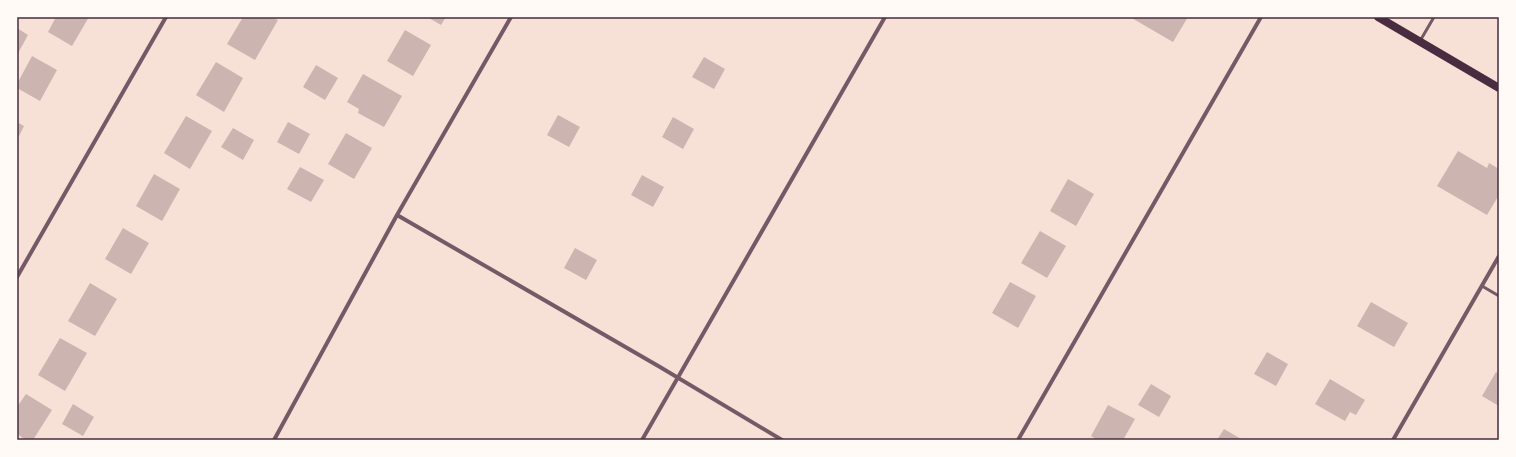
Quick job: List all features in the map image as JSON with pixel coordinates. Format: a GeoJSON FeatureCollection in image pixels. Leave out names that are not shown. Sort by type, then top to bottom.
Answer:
{"type":"FeatureCollection","features":[{"type":"Feature","properties":{"kind":"main road"},"geometry":{"type":"LineString","coordinates":[[1378,17],[1499,88]]}},
{"type":"Feature","properties":{"kind":"street"},"geometry":{"type":"LineString","coordinates":[[17,277],[166,17]]}},
{"type":"Feature","properties":{"kind":"street"},"geometry":{"type":"LineString","coordinates":[[274,440],[397,215],[511,17]]}},
{"type":"Feature","properties":{"kind":"street"},"geometry":{"type":"LineString","coordinates":[[642,440],[885,17]]}},
{"type":"Feature","properties":{"kind":"street"},"geometry":{"type":"LineString","coordinates":[[1018,440],[1261,17]]}},
{"type":"Feature","properties":{"kind":"street"},"geometry":{"type":"LineString","coordinates":[[397,215],[782,440]]}},
{"type":"Feature","properties":{"kind":"street"},"geometry":{"type":"LineString","coordinates":[[1393,440],[1499,256]]}},
{"type":"Feature","properties":{"kind":"lane"},"geometry":{"type":"LineString","coordinates":[[1420,41],[1434,17]]}},
{"type":"Feature","properties":{"kind":"lane"},"geometry":{"type":"LineString","coordinates":[[1482,286],[1499,296]]}},
{"type":"Feature","properties":{"kind":"building"},"geometry":{"type":"Polygon","coordinates":[[[56,17],[89,17],[72,46],[48,32],[56,17]]]}},
{"type":"Feature","properties":{"kind":"building"},"geometry":{"type":"Polygon","coordinates":[[[243,17],[272,17],[278,20],[255,60],[227,44],[243,17]]]}},
{"type":"Feature","properties":{"kind":"building"},"geometry":{"type":"Polygon","coordinates":[[[427,17],[446,17],[441,25],[427,17]]]}},
{"type":"Feature","properties":{"kind":"building"},"geometry":{"type":"Polygon","coordinates":[[[1130,17],[1188,17],[1173,42],[1130,17]]]}},
{"type":"Feature","properties":{"kind":"building"},"geometry":{"type":"Polygon","coordinates":[[[17,28],[28,35],[17,55],[17,28]]]}},
{"type":"Feature","properties":{"kind":"building"},"geometry":{"type":"Polygon","coordinates":[[[405,30],[431,45],[413,76],[387,61],[405,30]]]}},
{"type":"Feature","properties":{"kind":"building"},"geometry":{"type":"Polygon","coordinates":[[[32,56],[57,70],[40,101],[17,88],[17,84],[32,56]]]}},
{"type":"Feature","properties":{"kind":"building"},"geometry":{"type":"Polygon","coordinates":[[[704,57],[725,69],[714,89],[692,77],[704,57]]]}},
{"type":"Feature","properties":{"kind":"building"},"geometry":{"type":"Polygon","coordinates":[[[216,62],[243,78],[224,112],[196,95],[216,62]]]}},
{"type":"Feature","properties":{"kind":"building"},"geometry":{"type":"Polygon","coordinates":[[[316,65],[338,78],[325,100],[303,87],[316,65]]]}},
{"type":"Feature","properties":{"kind":"building"},"geometry":{"type":"Polygon","coordinates":[[[363,74],[402,96],[384,127],[358,113],[359,109],[347,102],[363,74]]]}},
{"type":"Feature","properties":{"kind":"building"},"geometry":{"type":"Polygon","coordinates":[[[558,115],[580,127],[569,147],[547,135],[558,115]]]}},
{"type":"Feature","properties":{"kind":"building"},"geometry":{"type":"Polygon","coordinates":[[[186,116],[212,131],[190,169],[164,153],[186,116]]]}},
{"type":"Feature","properties":{"kind":"building"},"geometry":{"type":"Polygon","coordinates":[[[673,117],[694,129],[683,149],[662,137],[673,117]]]}},
{"type":"Feature","properties":{"kind":"building"},"geometry":{"type":"Polygon","coordinates":[[[17,122],[24,126],[17,140],[17,122]]]}},
{"type":"Feature","properties":{"kind":"building"},"geometry":{"type":"Polygon","coordinates":[[[288,122],[310,134],[299,154],[277,142],[288,122]]]}},
{"type":"Feature","properties":{"kind":"building"},"geometry":{"type":"Polygon","coordinates":[[[233,128],[254,140],[243,160],[221,147],[233,128]]]}},
{"type":"Feature","properties":{"kind":"building"},"geometry":{"type":"Polygon","coordinates":[[[346,133],[372,148],[354,179],[328,164],[346,133]]]}},
{"type":"Feature","properties":{"kind":"building"},"geometry":{"type":"Polygon","coordinates":[[[1458,151],[1487,168],[1489,163],[1499,169],[1499,195],[1487,215],[1437,186],[1458,151]]]}},
{"type":"Feature","properties":{"kind":"building"},"geometry":{"type":"Polygon","coordinates":[[[300,167],[324,180],[311,202],[287,189],[300,167]]]}},
{"type":"Feature","properties":{"kind":"building"},"geometry":{"type":"Polygon","coordinates":[[[154,174],[180,189],[162,221],[136,206],[154,174]]]}},
{"type":"Feature","properties":{"kind":"building"},"geometry":{"type":"Polygon","coordinates":[[[642,175],[664,187],[653,207],[631,195],[642,175]]]}},
{"type":"Feature","properties":{"kind":"building"},"geometry":{"type":"Polygon","coordinates":[[[1068,179],[1094,194],[1076,226],[1050,211],[1068,179]]]}},
{"type":"Feature","properties":{"kind":"building"},"geometry":{"type":"Polygon","coordinates":[[[123,228],[149,243],[131,274],[105,259],[123,228]]]}},
{"type":"Feature","properties":{"kind":"building"},"geometry":{"type":"Polygon","coordinates":[[[1040,231],[1066,246],[1047,278],[1021,263],[1040,231]]]}},
{"type":"Feature","properties":{"kind":"building"},"geometry":{"type":"Polygon","coordinates":[[[575,248],[597,260],[586,280],[564,268],[575,248]]]}},
{"type":"Feature","properties":{"kind":"building"},"geometry":{"type":"Polygon","coordinates":[[[1010,282],[1036,296],[1018,328],[992,313],[1010,282]]]}},
{"type":"Feature","properties":{"kind":"building"},"geometry":{"type":"Polygon","coordinates":[[[90,283],[117,299],[95,336],[68,321],[90,283]]]}},
{"type":"Feature","properties":{"kind":"building"},"geometry":{"type":"Polygon","coordinates":[[[1371,302],[1408,323],[1394,347],[1357,326],[1371,302]]]}},
{"type":"Feature","properties":{"kind":"building"},"geometry":{"type":"Polygon","coordinates":[[[60,338],[87,353],[65,391],[38,375],[60,338]]]}},
{"type":"Feature","properties":{"kind":"building"},"geometry":{"type":"Polygon","coordinates":[[[1267,352],[1288,364],[1276,386],[1254,374],[1267,352]]]}},
{"type":"Feature","properties":{"kind":"building"},"geometry":{"type":"Polygon","coordinates":[[[1496,372],[1499,374],[1499,406],[1482,396],[1496,372]]]}},
{"type":"Feature","properties":{"kind":"building"},"geometry":{"type":"Polygon","coordinates":[[[1330,379],[1365,400],[1356,415],[1350,412],[1345,421],[1315,404],[1330,379]]]}},
{"type":"Feature","properties":{"kind":"building"},"geometry":{"type":"Polygon","coordinates":[[[1151,384],[1171,396],[1159,417],[1138,405],[1151,384]]]}},
{"type":"Feature","properties":{"kind":"building"},"geometry":{"type":"Polygon","coordinates":[[[26,394],[52,410],[33,440],[26,440],[17,434],[17,407],[26,394]]]}},
{"type":"Feature","properties":{"kind":"building"},"geometry":{"type":"Polygon","coordinates":[[[73,404],[94,417],[83,436],[62,424],[73,404]]]}},
{"type":"Feature","properties":{"kind":"building"},"geometry":{"type":"Polygon","coordinates":[[[1108,405],[1135,419],[1123,440],[1097,440],[1091,436],[1108,405]]]}},
{"type":"Feature","properties":{"kind":"building"},"geometry":{"type":"Polygon","coordinates":[[[1224,429],[1243,440],[1217,440],[1224,429]]]}}]}
